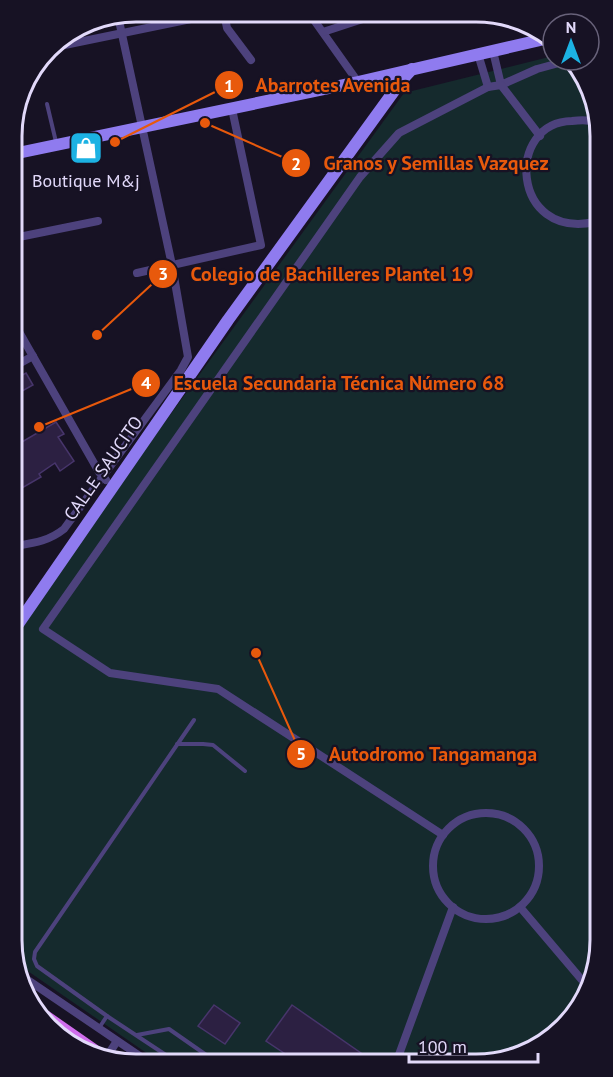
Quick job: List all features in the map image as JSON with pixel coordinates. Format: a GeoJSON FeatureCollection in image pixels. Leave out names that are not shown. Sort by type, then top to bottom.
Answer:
{"type":"FeatureCollection","features":[{"type":"Feature","properties":{"kind":"street"},"geometry":{"type":"LineString","coordinates":[[22,545],[53,538],[107,482],[188,357],[172,265],[120,23]]}},
{"type":"Feature","properties":{"kind":"street"},"geometry":{"type":"LineString","coordinates":[[71,44],[170,23]]}},
{"type":"Feature","properties":{"kind":"street"},"geometry":{"type":"LineString","coordinates":[[224,23],[251,60]]}},
{"type":"Feature","properties":{"kind":"street"},"geometry":{"type":"LineString","coordinates":[[316,23],[358,82]]}},
{"type":"Feature","properties":{"kind":"street"},"geometry":{"type":"LineString","coordinates":[[322,32],[350,23]]}},
{"type":"Feature","properties":{"kind":"street"},"geometry":{"type":"LineString","coordinates":[[22,152],[358,82],[538,41]]}},
{"type":"Feature","properties":{"kind":"street"},"geometry":{"type":"LineString","coordinates":[[493,51],[501,85],[540,136]]}},
{"type":"Feature","properties":{"kind":"street"},"geometry":{"type":"LineString","coordinates":[[478,54],[488,87]]}},
{"type":"Feature","properties":{"kind":"street"},"geometry":{"type":"LineString","coordinates":[[443,835],[218,689],[110,673],[43,629],[360,177],[399,133],[488,87],[501,85],[541,68]]}},
{"type":"Feature","properties":{"kind":"street","name":"CALLE SAUCITO"},"geometry":{"type":"LineString","coordinates":[[22,617],[107,482],[412,69]]}},
{"type":"Feature","properties":{"kind":"street"},"geometry":{"type":"LineString","coordinates":[[377,77],[389,84],[390,96]]}},
{"type":"Feature","properties":{"kind":"street"},"geometry":{"type":"LineString","coordinates":[[137,273],[261,245],[231,109]]}},
{"type":"Feature","properties":{"kind":"street"},"geometry":{"type":"LineString","coordinates":[[589,120],[564,121],[540,136],[527,158],[525,177],[533,200],[546,214],[562,222],[581,225],[590,223]]}},
{"type":"Feature","properties":{"kind":"street"},"geometry":{"type":"LineString","coordinates":[[22,236],[98,221]]}},
{"type":"Feature","properties":{"kind":"street"},"geometry":{"type":"LineString","coordinates":[[22,337],[107,482]]}},
{"type":"Feature","properties":{"kind":"street"},"geometry":{"type":"LineString","coordinates":[[22,362],[33,356]]}},
{"type":"Feature","properties":{"kind":"street"},"geometry":{"type":"LineString","coordinates":[[484,813],[501,815],[516,823],[528,834],[539,862],[538,877],[533,891],[520,906],[497,918],[482,919],[466,915],[453,907],[438,889],[433,862],[436,848],[443,835],[453,825],[468,817],[484,813]]}},
{"type":"Feature","properties":{"kind":"street"},"geometry":{"type":"LineString","coordinates":[[520,906],[583,981]]}},
{"type":"Feature","properties":{"kind":"street"},"geometry":{"type":"LineString","coordinates":[[399,1054],[453,907]]}},
{"type":"Feature","properties":{"kind":"street"},"geometry":{"type":"LineString","coordinates":[[31,982],[136,1054]]}},
{"type":"Feature","properties":{"kind":"street"},"geometry":{"type":"LineString","coordinates":[[110,1052],[117,1041]]}},
{"type":"Feature","properties":{"kind":"lane"},"geometry":{"type":"LineString","coordinates":[[47,104],[57,145]]}},
{"type":"Feature","properties":{"kind":"lane"},"geometry":{"type":"LineString","coordinates":[[164,1054],[37,966],[34,959],[35,951],[194,720]]}},
{"type":"Feature","properties":{"kind":"lane"},"geometry":{"type":"LineString","coordinates":[[177,744],[213,746],[245,771]]}},
{"type":"Feature","properties":{"kind":"lane"},"geometry":{"type":"LineString","coordinates":[[99,1029],[107,1016]]}},
{"type":"Feature","properties":{"kind":"lane"},"geometry":{"type":"LineString","coordinates":[[136,1035],[170,1029],[205,1054]]}},
{"type":"Feature","properties":{"kind":"green space"},"geometry":{"type":"Polygon","coordinates":[[[541,59],[541,72],[570,72],[584,100],[590,129],[590,948],[579,991],[557,1021],[527,1043],[484,1054],[148,1054],[27,971],[22,941],[22,619],[404,93],[541,59]]]}},
{"type":"Feature","properties":{"kind":"building"},"geometry":{"type":"Polygon","coordinates":[[[26,373],[33,385],[22,391],[22,375],[26,373]]]}},
{"type":"Feature","properties":{"kind":"building"},"geometry":{"type":"Polygon","coordinates":[[[56,422],[64,434],[58,437],[74,461],[60,471],[55,463],[39,474],[41,477],[22,488],[22,442],[56,422]]]}},
{"type":"Feature","properties":{"kind":"building"},"geometry":{"type":"Polygon","coordinates":[[[214,1005],[240,1023],[225,1044],[198,1026],[214,1005]]]}},
{"type":"Feature","properties":{"kind":"building"},"geometry":{"type":"Polygon","coordinates":[[[292,1005],[362,1054],[286,1054],[266,1041],[292,1005]]]}},
{"type":"Feature","properties":{"kind":"place","name":"Granos y Semillas Vazquez"},"geometry":{"type":"Point","coordinates":[205,123]}},
{"type":"Feature","properties":{"kind":"place","name":"Abarrotes Avenida"},"geometry":{"type":"Point","coordinates":[115,142]}},
{"type":"Feature","properties":{"kind":"place","name":"Boutique M&j"},"geometry":{"type":"Point","coordinates":[86,148]}},
{"type":"Feature","properties":{"kind":"place","name":"Colegio de Bachilleres Plantel 19"},"geometry":{"type":"Point","coordinates":[97,335]}},
{"type":"Feature","properties":{"kind":"place","name":"Escuela Secundaria Técnica Número 68"},"geometry":{"type":"Point","coordinates":[39,427]}},
{"type":"Feature","properties":{"kind":"place","name":"Autodromo Tangamanga"},"geometry":{"type":"Point","coordinates":[256,653]}}]}
